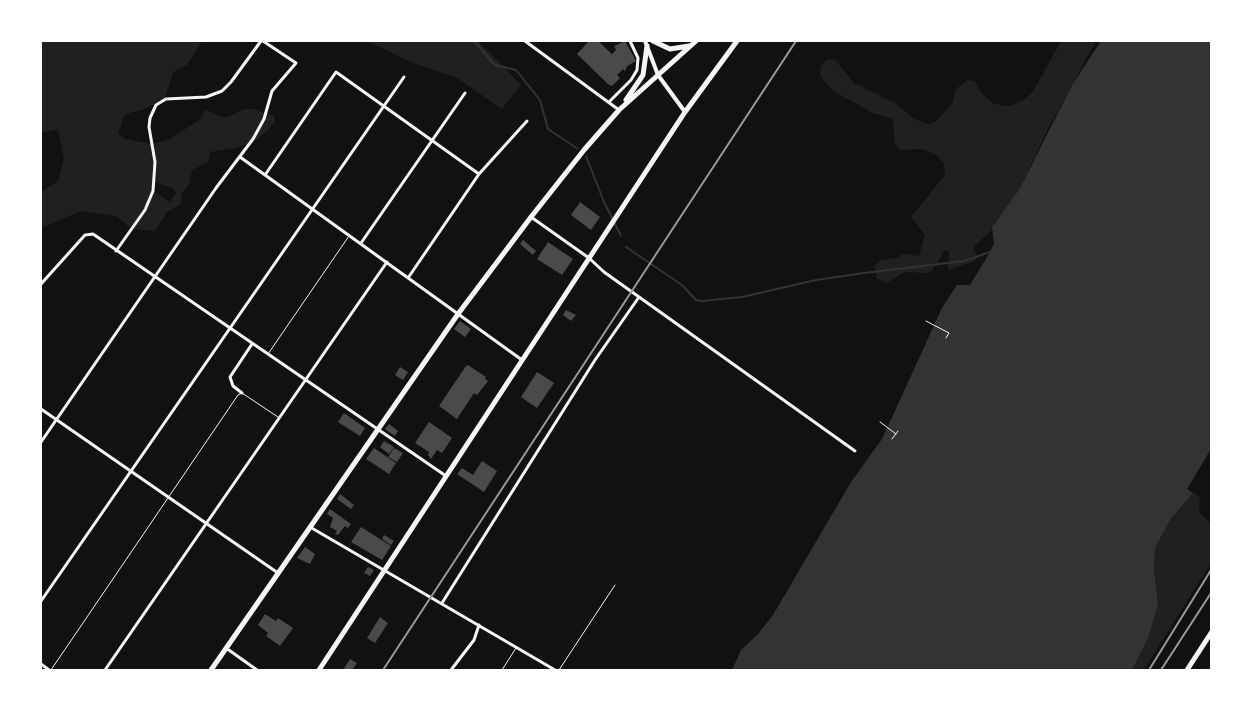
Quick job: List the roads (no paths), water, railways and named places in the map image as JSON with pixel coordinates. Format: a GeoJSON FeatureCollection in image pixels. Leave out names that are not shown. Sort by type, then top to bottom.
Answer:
{"type":"FeatureCollection","features":[{"type":"Feature","properties":{"kind":"main road"},"geometry":{"type":"LineString","coordinates":[[653,41],[670,49],[694,43]]}},
{"type":"Feature","properties":{"kind":"main road"},"geometry":{"type":"LineString","coordinates":[[319,670],[685,112],[737,41]]}},
{"type":"Feature","properties":{"kind":"main road"},"geometry":{"type":"LineString","coordinates":[[618,110],[694,43]]}},
{"type":"Feature","properties":{"kind":"main road"},"geometry":{"type":"LineString","coordinates":[[211,670],[458,314],[581,154],[618,110],[643,75],[646,44]]}},
{"type":"Feature","properties":{"kind":"main road"},"geometry":{"type":"LineString","coordinates":[[1188,670],[1211,633]]}},
{"type":"Feature","properties":{"kind":"street"},"geometry":{"type":"LineString","coordinates":[[41,442],[216,188],[240,157],[264,119],[272,91],[296,63],[262,41],[232,82],[222,90],[206,98],[166,99],[156,106],[149,127],[155,162],[153,191],[145,210],[116,251]]}},
{"type":"Feature","properties":{"kind":"street"},"geometry":{"type":"LineString","coordinates":[[525,41],[618,110]]}},
{"type":"Feature","properties":{"kind":"street"},"geometry":{"type":"LineString","coordinates":[[609,102],[631,80],[637,70],[638,58],[630,41]]}},
{"type":"Feature","properties":{"kind":"street"},"geometry":{"type":"LineString","coordinates":[[646,44],[658,75],[685,112]]}},
{"type":"Feature","properties":{"kind":"street"},"geometry":{"type":"LineString","coordinates":[[265,175],[336,72],[479,174]]}},
{"type":"Feature","properties":{"kind":"street"},"geometry":{"type":"LineString","coordinates":[[41,601],[404,77]]}},
{"type":"Feature","properties":{"kind":"street"},"geometry":{"type":"LineString","coordinates":[[361,243],[465,93]]}},
{"type":"Feature","properties":{"kind":"street"},"geometry":{"type":"LineString","coordinates":[[408,278],[479,174],[527,121]]}},
{"type":"Feature","properties":{"kind":"street"},"geometry":{"type":"LineString","coordinates":[[240,157],[522,360]]}},
{"type":"Feature","properties":{"kind":"street"},"geometry":{"type":"LineString","coordinates":[[532,218],[854,451]]}},
{"type":"Feature","properties":{"kind":"street"},"geometry":{"type":"LineString","coordinates":[[41,284],[89,233],[446,476]]}},
{"type":"Feature","properties":{"kind":"street"},"geometry":{"type":"LineString","coordinates":[[105,670],[387,262]]}},
{"type":"Feature","properties":{"kind":"street"},"geometry":{"type":"LineString","coordinates":[[442,603],[595,360],[639,297]]}},
{"type":"Feature","properties":{"kind":"street"},"geometry":{"type":"LineString","coordinates":[[242,393],[233,386],[230,377],[252,344]]}},
{"type":"Feature","properties":{"kind":"street"},"geometry":{"type":"LineString","coordinates":[[41,409],[278,573]]}},
{"type":"Feature","properties":{"kind":"street"},"geometry":{"type":"LineString","coordinates":[[310,527],[557,670]]}},
{"type":"Feature","properties":{"kind":"street"},"geometry":{"type":"LineString","coordinates":[[452,670],[474,640],[479,625]]}},
{"type":"Feature","properties":{"kind":"street"},"geometry":{"type":"LineString","coordinates":[[226,648],[257,670]]}},
{"type":"Feature","properties":{"kind":"street"},"geometry":{"type":"LineString","coordinates":[[41,664],[50,670]]}},
{"type":"Feature","properties":{"kind":"lane"},"geometry":{"type":"LineString","coordinates":[[267,354],[349,235]]}},
{"type":"Feature","properties":{"kind":"lane"},"geometry":{"type":"LineString","coordinates":[[50,670],[238,395],[242,393],[278,418]]}},
{"type":"Feature","properties":{"kind":"lane"},"geometry":{"type":"LineString","coordinates":[[557,670],[615,585]]}},
{"type":"Feature","properties":{"kind":"lane"},"geometry":{"type":"LineString","coordinates":[[502,670],[517,647]]}},
{"type":"Feature","properties":{"kind":"waterway"},"geometry":{"type":"LineString","coordinates":[[474,41],[495,65],[516,70],[540,100],[548,129],[578,149]]}},
{"type":"Feature","properties":{"kind":"waterway"},"geometry":{"type":"LineString","coordinates":[[586,156],[604,202],[621,236]]}},
{"type":"Feature","properties":{"kind":"waterway"},"geometry":{"type":"LineString","coordinates":[[626,247],[682,285],[696,300],[702,301],[742,297],[816,280],[964,261],[993,251]]}},
{"type":"Feature","properties":{"kind":"railway"},"geometry":{"type":"LineString","coordinates":[[383,670],[796,41]]}},
{"type":"Feature","properties":{"kind":"railway"},"geometry":{"type":"LineString","coordinates":[[1149,670],[1211,570]]}},
{"type":"Feature","properties":{"kind":"railway"},"geometry":{"type":"LineString","coordinates":[[1161,670],[1211,593]]}}]}
